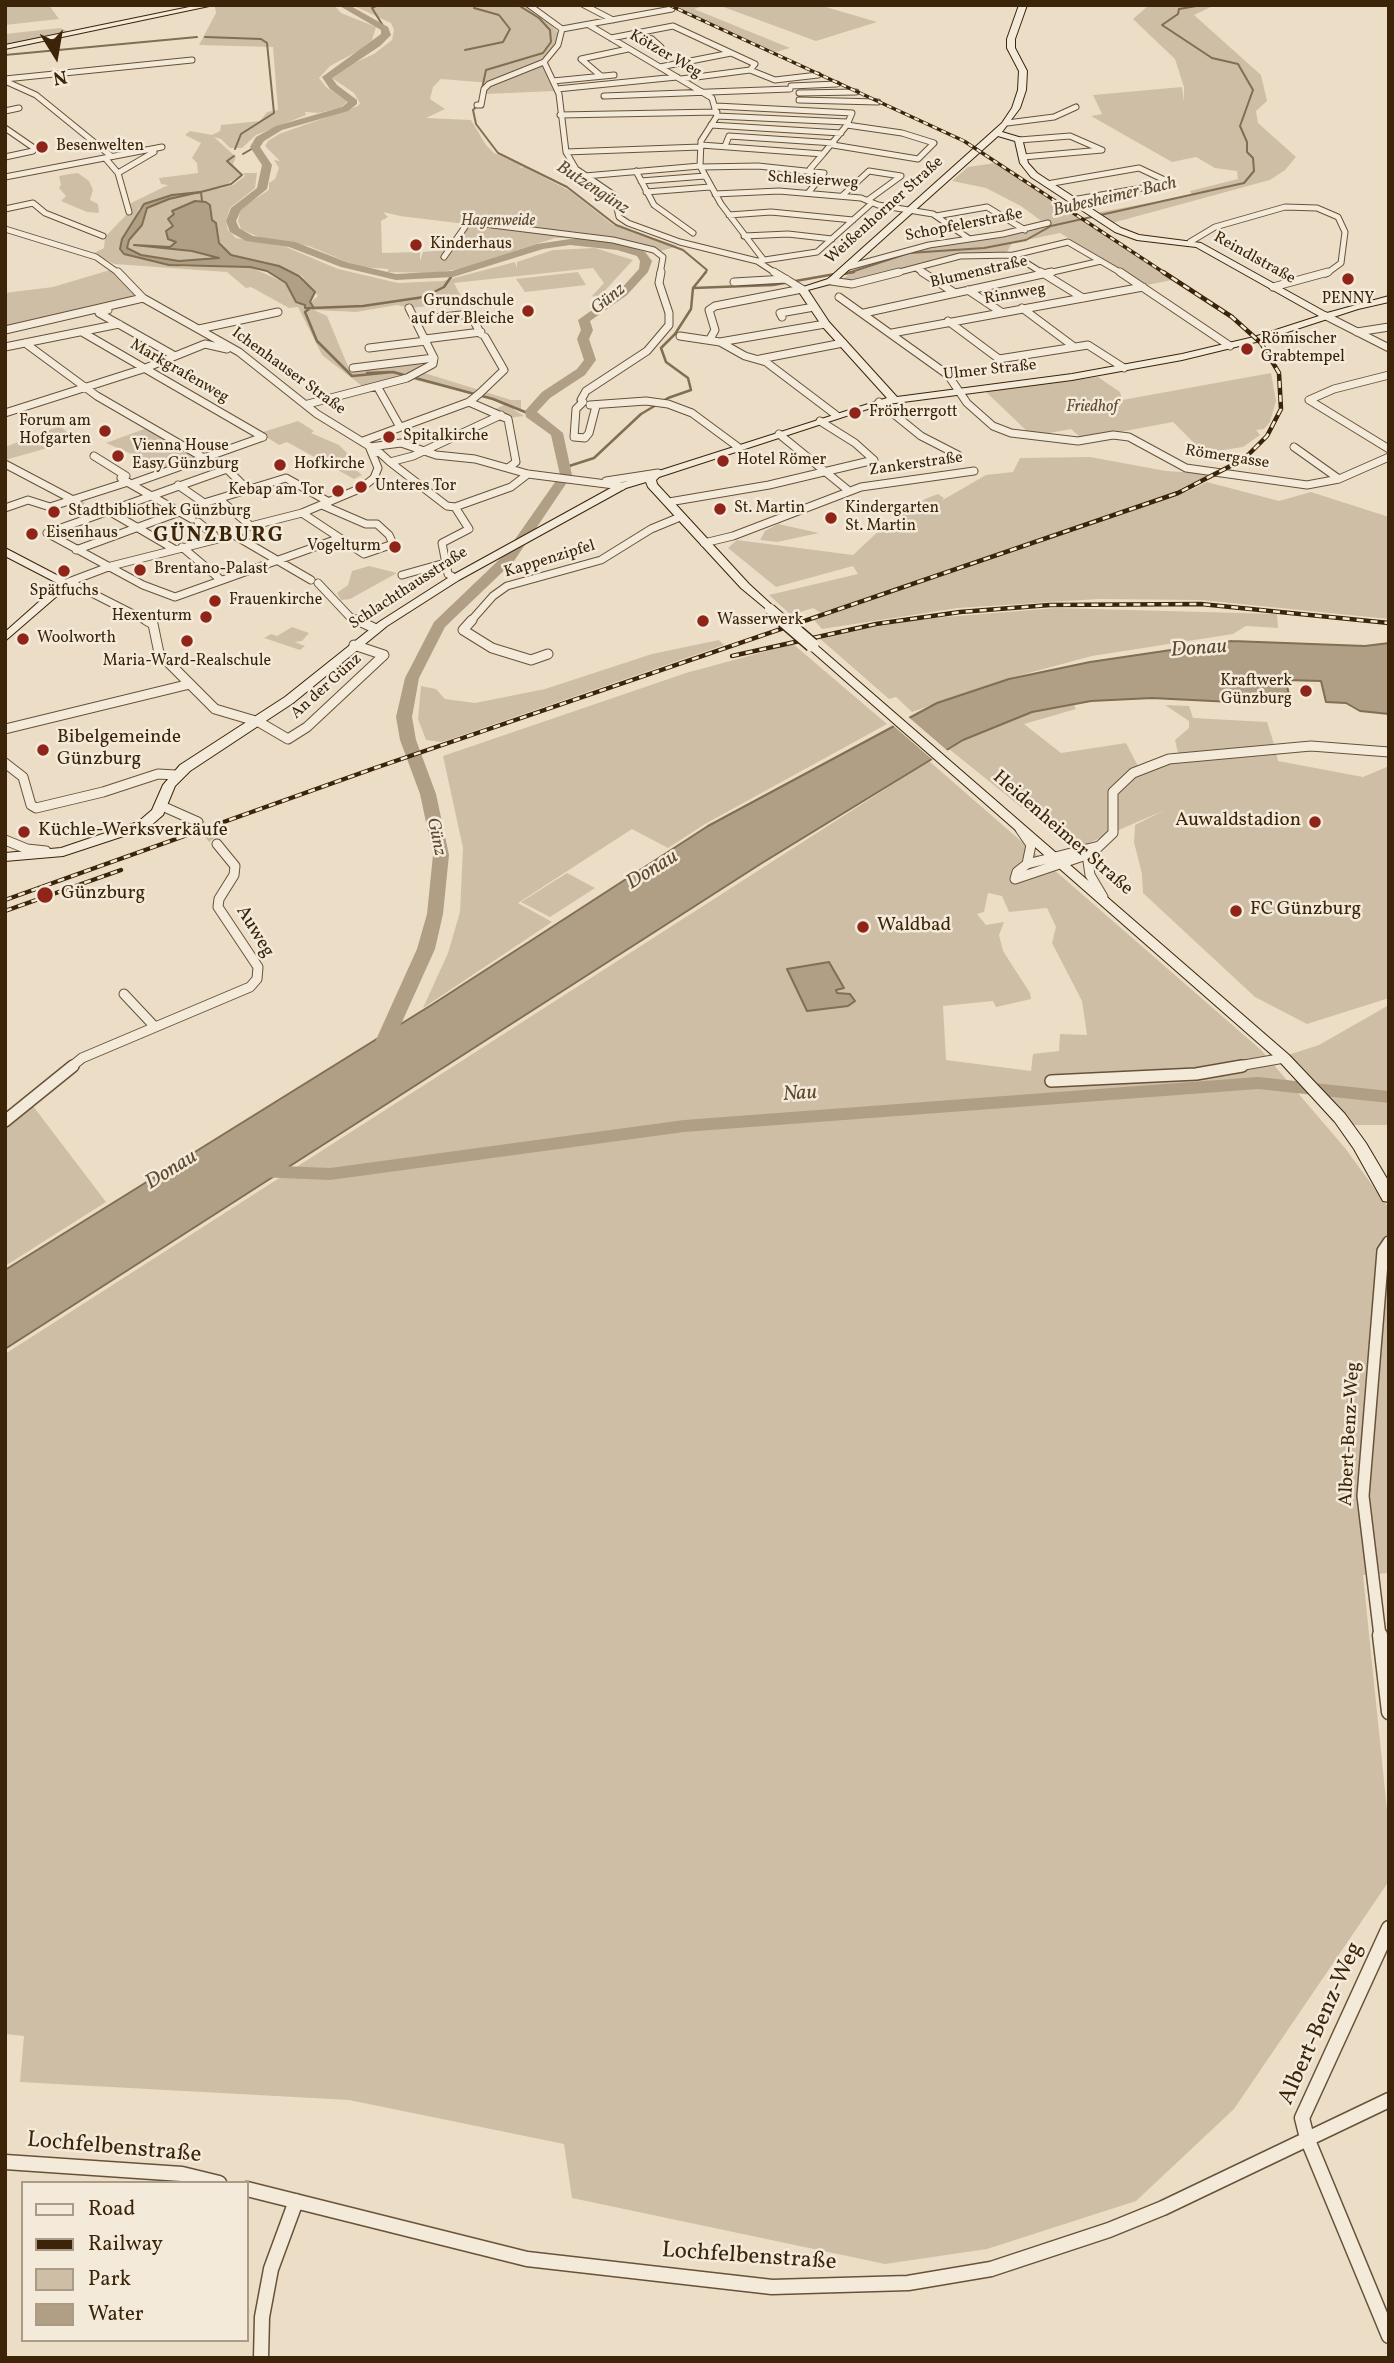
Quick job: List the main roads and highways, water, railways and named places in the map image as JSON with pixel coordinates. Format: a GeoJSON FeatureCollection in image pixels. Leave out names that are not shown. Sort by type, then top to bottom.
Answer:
{"type":"FeatureCollection","features":[{"type":"Feature","properties":{"kind":"main road"},"geometry":{"type":"LineString","coordinates":[[5,47],[211,5]]}},
{"type":"Feature","properties":{"kind":"main road","name":"Weißenhorner Straße"},"geometry":{"type":"LineString","coordinates":[[894,399],[825,324],[793,283],[838,274],[1007,123],[1022,90],[1023,71],[1011,48],[1011,39],[1023,5]]}},
{"type":"Feature","properties":{"kind":"main road","name":"Reindlstraße"},"geometry":{"type":"LineString","coordinates":[[997,133],[1018,140],[1029,171],[1132,236],[1190,242],[1326,316]]}},
{"type":"Feature","properties":{"kind":"main road","name":"Ulmer Straße"},"geometry":{"type":"LineString","coordinates":[[602,495],[658,473],[879,402],[1124,368],[1230,346],[1389,299]]}},
{"type":"Feature","properties":{"kind":"main road"},"geometry":{"type":"LineString","coordinates":[[658,473],[650,482],[666,500]]}},
{"type":"Feature","properties":{"kind":"main road"},"geometry":{"type":"LineString","coordinates":[[622,486],[666,500]]}},
{"type":"Feature","properties":{"kind":"main road","name":"Schlachthausstraße"},"geometry":{"type":"LineString","coordinates":[[5,857],[63,852],[143,825],[162,806],[169,785],[176,775],[259,722],[376,629],[458,576],[602,495]]}},
{"type":"Feature","properties":{"kind":"main road","name":"Heidenheimer Straße"},"geometry":{"type":"LineString","coordinates":[[666,500],[744,586],[1103,897],[1284,1058],[1340,1118],[1361,1147],[1389,1197]]}},
{"type":"Feature","properties":{"kind":"main road"},"geometry":{"type":"LineString","coordinates":[[5,638],[10,628],[65,583],[6,551]]}},
{"type":"Feature","properties":{"kind":"water"},"geometry":{"type":"Polygon","coordinates":[[[200,192],[169,199],[147,208],[142,225],[129,240],[127,248],[141,255],[179,261],[219,258],[192,251],[134,245],[170,247],[176,242],[168,239],[166,231],[173,226],[168,219],[174,214],[172,211],[195,201],[206,202],[210,205],[212,220],[216,223],[219,243],[231,255],[279,266],[299,276],[315,292],[310,302],[314,308],[305,308],[305,305],[296,302],[286,283],[267,271],[250,267],[169,265],[124,254],[120,249],[122,239],[144,204],[172,195],[200,192]]]}},
{"type":"Feature","properties":{"kind":"water","name":"Donau"},"geometry":{"type":"Polygon","coordinates":[[[1232,641],[1365,646],[1389,643],[1389,714],[1360,711],[1346,703],[1326,702],[1321,681],[1286,680],[1290,701],[1252,703],[1152,698],[1091,701],[1032,712],[963,740],[762,863],[5,1349],[5,1270],[433,1004],[708,826],[937,703],[1009,679],[1090,662],[1232,641]]]}},
{"type":"Feature","properties":{"kind":"water"},"geometry":{"type":"Polygon","coordinates":[[[829,962],[844,988],[836,990],[837,993],[850,994],[855,1001],[848,1006],[807,1011],[787,969],[829,962]]]}},
{"type":"Feature","properties":{"kind":"waterway","name":"Günz"},"geometry":{"type":"LineString","coordinates":[[342,5],[385,29],[386,35],[377,44],[327,77],[333,87],[354,102],[345,109],[279,128],[260,139],[255,147],[267,165],[262,189],[236,208],[231,221],[234,230],[250,239],[291,244],[345,265],[396,277],[453,274],[541,246],[570,242],[595,242],[619,247],[641,254],[646,261],[644,270],[623,293],[584,320],[587,330],[583,339],[590,360],[581,372],[546,395],[531,411],[530,414],[557,433],[566,475],[509,558],[439,625],[412,678],[404,717],[408,740],[428,794],[441,855],[435,914],[426,949],[379,1053]]}},
{"type":"Feature","properties":{"kind":"waterway"},"geometry":{"type":"LineString","coordinates":[[378,5],[372,8],[385,29]]}},
{"type":"Feature","properties":{"kind":"waterway"},"geometry":{"type":"LineString","coordinates":[[418,5],[427,5]]}},
{"type":"Feature","properties":{"kind":"waterway","name":"Butzengünz"},"geometry":{"type":"LineString","coordinates":[[482,89],[486,70],[543,53],[551,42],[550,30],[539,18],[518,5]]}},
{"type":"Feature","properties":{"kind":"waterway","name":"Bubesheimer Bach"},"geometry":{"type":"LineString","coordinates":[[847,273],[909,253],[984,248],[1026,240],[1051,226],[1244,183],[1254,171],[1253,158],[1247,152],[1247,142],[1240,126],[1253,90],[1238,64],[1212,58],[1162,25],[1178,14],[1179,9],[1202,5]]}},
{"type":"Feature","properties":{"kind":"waterway"},"geometry":{"type":"LineString","coordinates":[[465,50],[503,42],[510,29],[499,15],[474,8]]}},
{"type":"Feature","properties":{"kind":"waterway"},"geometry":{"type":"LineString","coordinates":[[5,55],[197,37]]}},
{"type":"Feature","properties":{"kind":"waterway"},"geometry":{"type":"LineString","coordinates":[[205,37],[261,39],[267,43],[274,113],[241,134],[235,149]]}},
{"type":"Feature","properties":{"kind":"waterway","name":"Butzengünz"},"geometry":{"type":"LineString","coordinates":[[477,106],[473,110],[476,124],[498,153],[567,187],[616,225],[683,250],[707,270],[704,274]]}},
{"type":"Feature","properties":{"kind":"waterway"},"geometry":{"type":"LineString","coordinates":[[243,154],[255,147]]}},
{"type":"Feature","properties":{"kind":"waterway"},"geometry":{"type":"LineString","coordinates":[[197,193],[231,184],[242,175],[227,161],[234,156]]}},
{"type":"Feature","properties":{"kind":"waterway"},"geometry":{"type":"LineString","coordinates":[[201,192],[202,201]]}},
{"type":"Feature","properties":{"kind":"waterway","name":"Butzengünz"},"geometry":{"type":"LineString","coordinates":[[693,288],[706,272]]}},
{"type":"Feature","properties":{"kind":"waterway","name":"Bubesheimer Bach"},"geometry":{"type":"LineString","coordinates":[[847,273],[854,272]]}},
{"type":"Feature","properties":{"kind":"waterway","name":"Bubesheimer Bach"},"geometry":{"type":"LineString","coordinates":[[843,274],[847,273]]}},
{"type":"Feature","properties":{"kind":"waterway"},"geometry":{"type":"LineString","coordinates":[[312,308],[363,306],[424,297],[444,287],[453,274]]}},
{"type":"Feature","properties":{"kind":"waterway","name":"Bubesheimer Bach"},"geometry":{"type":"LineString","coordinates":[[693,288],[773,285],[835,274]]}},
{"type":"Feature","properties":{"kind":"waterway","name":"Butzengünz"},"geometry":{"type":"LineString","coordinates":[[563,468],[594,458],[641,414],[668,398],[691,390],[688,378],[666,362],[661,348],[675,334],[691,309],[693,288]]}},
{"type":"Feature","properties":{"kind":"waterway"},"geometry":{"type":"LineString","coordinates":[[310,308],[305,312],[317,341],[352,376],[393,372],[493,399],[530,414]]}},
{"type":"Feature","properties":{"kind":"waterway"},"geometry":{"type":"LineString","coordinates":[[367,373],[390,372]]}},
{"type":"Feature","properties":{"kind":"waterway","name":"Nau"},"geometry":{"type":"LineString","coordinates":[[258,1171],[330,1174],[684,1126],[1258,1083],[1389,1097]]}},
{"type":"Feature","properties":{"kind":"tunnel"},"geometry":{"type":"LineString","coordinates":[[77,502],[88,509]]}},
{"type":"Feature","properties":{"kind":"tunnel"},"geometry":{"type":"LineString","coordinates":[[198,822],[217,844]]}},
{"type":"Feature","properties":{"kind":"railway"},"geometry":{"type":"LineString","coordinates":[[669,5],[964,141],[1166,274]]}},
{"type":"Feature","properties":{"kind":"railway"},"geometry":{"type":"LineString","coordinates":[[5,900],[375,768],[1178,493],[1244,459],[1267,436],[1281,409],[1279,373],[1261,343],[1232,317],[1163,272]]}},
{"type":"Feature","properties":{"kind":"railway"},"geometry":{"type":"LineString","coordinates":[[732,656],[876,624],[960,612],[1050,605],[1201,604],[1389,623]]}},
{"type":"Feature","properties":{"kind":"railway"},"geometry":{"type":"LineString","coordinates":[[5,911],[121,870]]}},
{"type":"Feature","properties":{"kind":"place","name":"Besenwelten"},"geometry":{"type":"Point","coordinates":[42,147]}},
{"type":"Feature","properties":{"kind":"place","name":"Kinderhaus"},"geometry":{"type":"Point","coordinates":[416,245]}},
{"type":"Feature","properties":{"kind":"place","name":"PENNY"},"geometry":{"type":"Point","coordinates":[1348,279]}},
{"type":"Feature","properties":{"kind":"place","name":"Grundschule auf der Bleiche"},"geometry":{"type":"Point","coordinates":[528,311]}},
{"type":"Feature","properties":{"kind":"place","name":"Römischer Grabtempel"},"geometry":{"type":"Point","coordinates":[1247,349]}},
{"type":"Feature","properties":{"kind":"place","name":"Frörherrgott"},"geometry":{"type":"Point","coordinates":[855,413]}},
{"type":"Feature","properties":{"kind":"place","name":"Forum am Hofgarten"},"geometry":{"type":"Point","coordinates":[105,431]}},
{"type":"Feature","properties":{"kind":"place","name":"Spitalkirche"},"geometry":{"type":"Point","coordinates":[389,437]}},
{"type":"Feature","properties":{"kind":"place","name":"Vienna House Easy Günzburg"},"geometry":{"type":"Point","coordinates":[118,456]}},
{"type":"Feature","properties":{"kind":"place","name":"Hotel Römer"},"geometry":{"type":"Point","coordinates":[723,461]}},
{"type":"Feature","properties":{"kind":"place","name":"Hofkirche"},"geometry":{"type":"Point","coordinates":[280,465]}},
{"type":"Feature","properties":{"kind":"place","name":"Unteres Tor"},"geometry":{"type":"Point","coordinates":[361,487]}},
{"type":"Feature","properties":{"kind":"place","name":"Kebap am Tor"},"geometry":{"type":"Point","coordinates":[338,491]}},
{"type":"Feature","properties":{"kind":"place","name":"St. Martin"},"geometry":{"type":"Point","coordinates":[720,509]}},
{"type":"Feature","properties":{"kind":"place","name":"Stadtbibliothek Günzburg"},"geometry":{"type":"Point","coordinates":[54,512]}},
{"type":"Feature","properties":{"kind":"place","name":"Kindergarten St. Martin"},"geometry":{"type":"Point","coordinates":[831,518]}},
{"type":"Feature","properties":{"kind":"place","name":"Eisenhaus"},"geometry":{"type":"Point","coordinates":[32,534]}},
{"type":"Feature","properties":{"kind":"place","name":"Vogelturm"},"geometry":{"type":"Point","coordinates":[395,547]}},
{"type":"Feature","properties":{"kind":"place","name":"Brentano-Palast"},"geometry":{"type":"Point","coordinates":[140,570]}},
{"type":"Feature","properties":{"kind":"place","name":"Spätfuchs"},"geometry":{"type":"Point","coordinates":[64,571]}},
{"type":"Feature","properties":{"kind":"place","name":"Frauenkirche"},"geometry":{"type":"Point","coordinates":[215,601]}},
{"type":"Feature","properties":{"kind":"place","name":"Hexenturm"},"geometry":{"type":"Point","coordinates":[206,617]}},
{"type":"Feature","properties":{"kind":"place","name":"Wasserwerk"},"geometry":{"type":"Point","coordinates":[703,621]}},
{"type":"Feature","properties":{"kind":"place","name":"Woolworth"},"geometry":{"type":"Point","coordinates":[23,639]}},
{"type":"Feature","properties":{"kind":"place","name":"Maria-Ward-Realschule"},"geometry":{"type":"Point","coordinates":[187,641]}},
{"type":"Feature","properties":{"kind":"place","name":"Kraftwerk Günzburg"},"geometry":{"type":"Point","coordinates":[1306,691]}},
{"type":"Feature","properties":{"kind":"place","name":"Bibelgemeinde Günzburg"},"geometry":{"type":"Point","coordinates":[43,750]}},
{"type":"Feature","properties":{"kind":"place","name":"Auwaldstadion"},"geometry":{"type":"Point","coordinates":[1315,822]}},
{"type":"Feature","properties":{"kind":"place","name":"Küchle-Werksverkäufe"},"geometry":{"type":"Point","coordinates":[24,832]}},
{"type":"Feature","properties":{"kind":"place","name":"Günzburg"},"geometry":{"type":"Point","coordinates":[45,895]}},
{"type":"Feature","properties":{"kind":"place","name":"FC Günzburg"},"geometry":{"type":"Point","coordinates":[1236,911]}},
{"type":"Feature","properties":{"kind":"place","name":"Waldbad"},"geometry":{"type":"Point","coordinates":[863,927]}},
{"type":"Feature","properties":{"kind":"district","name":"GÜNZBURG"},"geometry":{"type":"Point","coordinates":[219,537]}},
{"type":"Feature","properties":{"kind":"park label","name":"Hagenweide"},"geometry":{"type":"Point","coordinates":[498,222]}},
{"type":"Feature","properties":{"kind":"park label","name":"Friedhof"},"geometry":{"type":"Point","coordinates":[1092,408]}}]}
